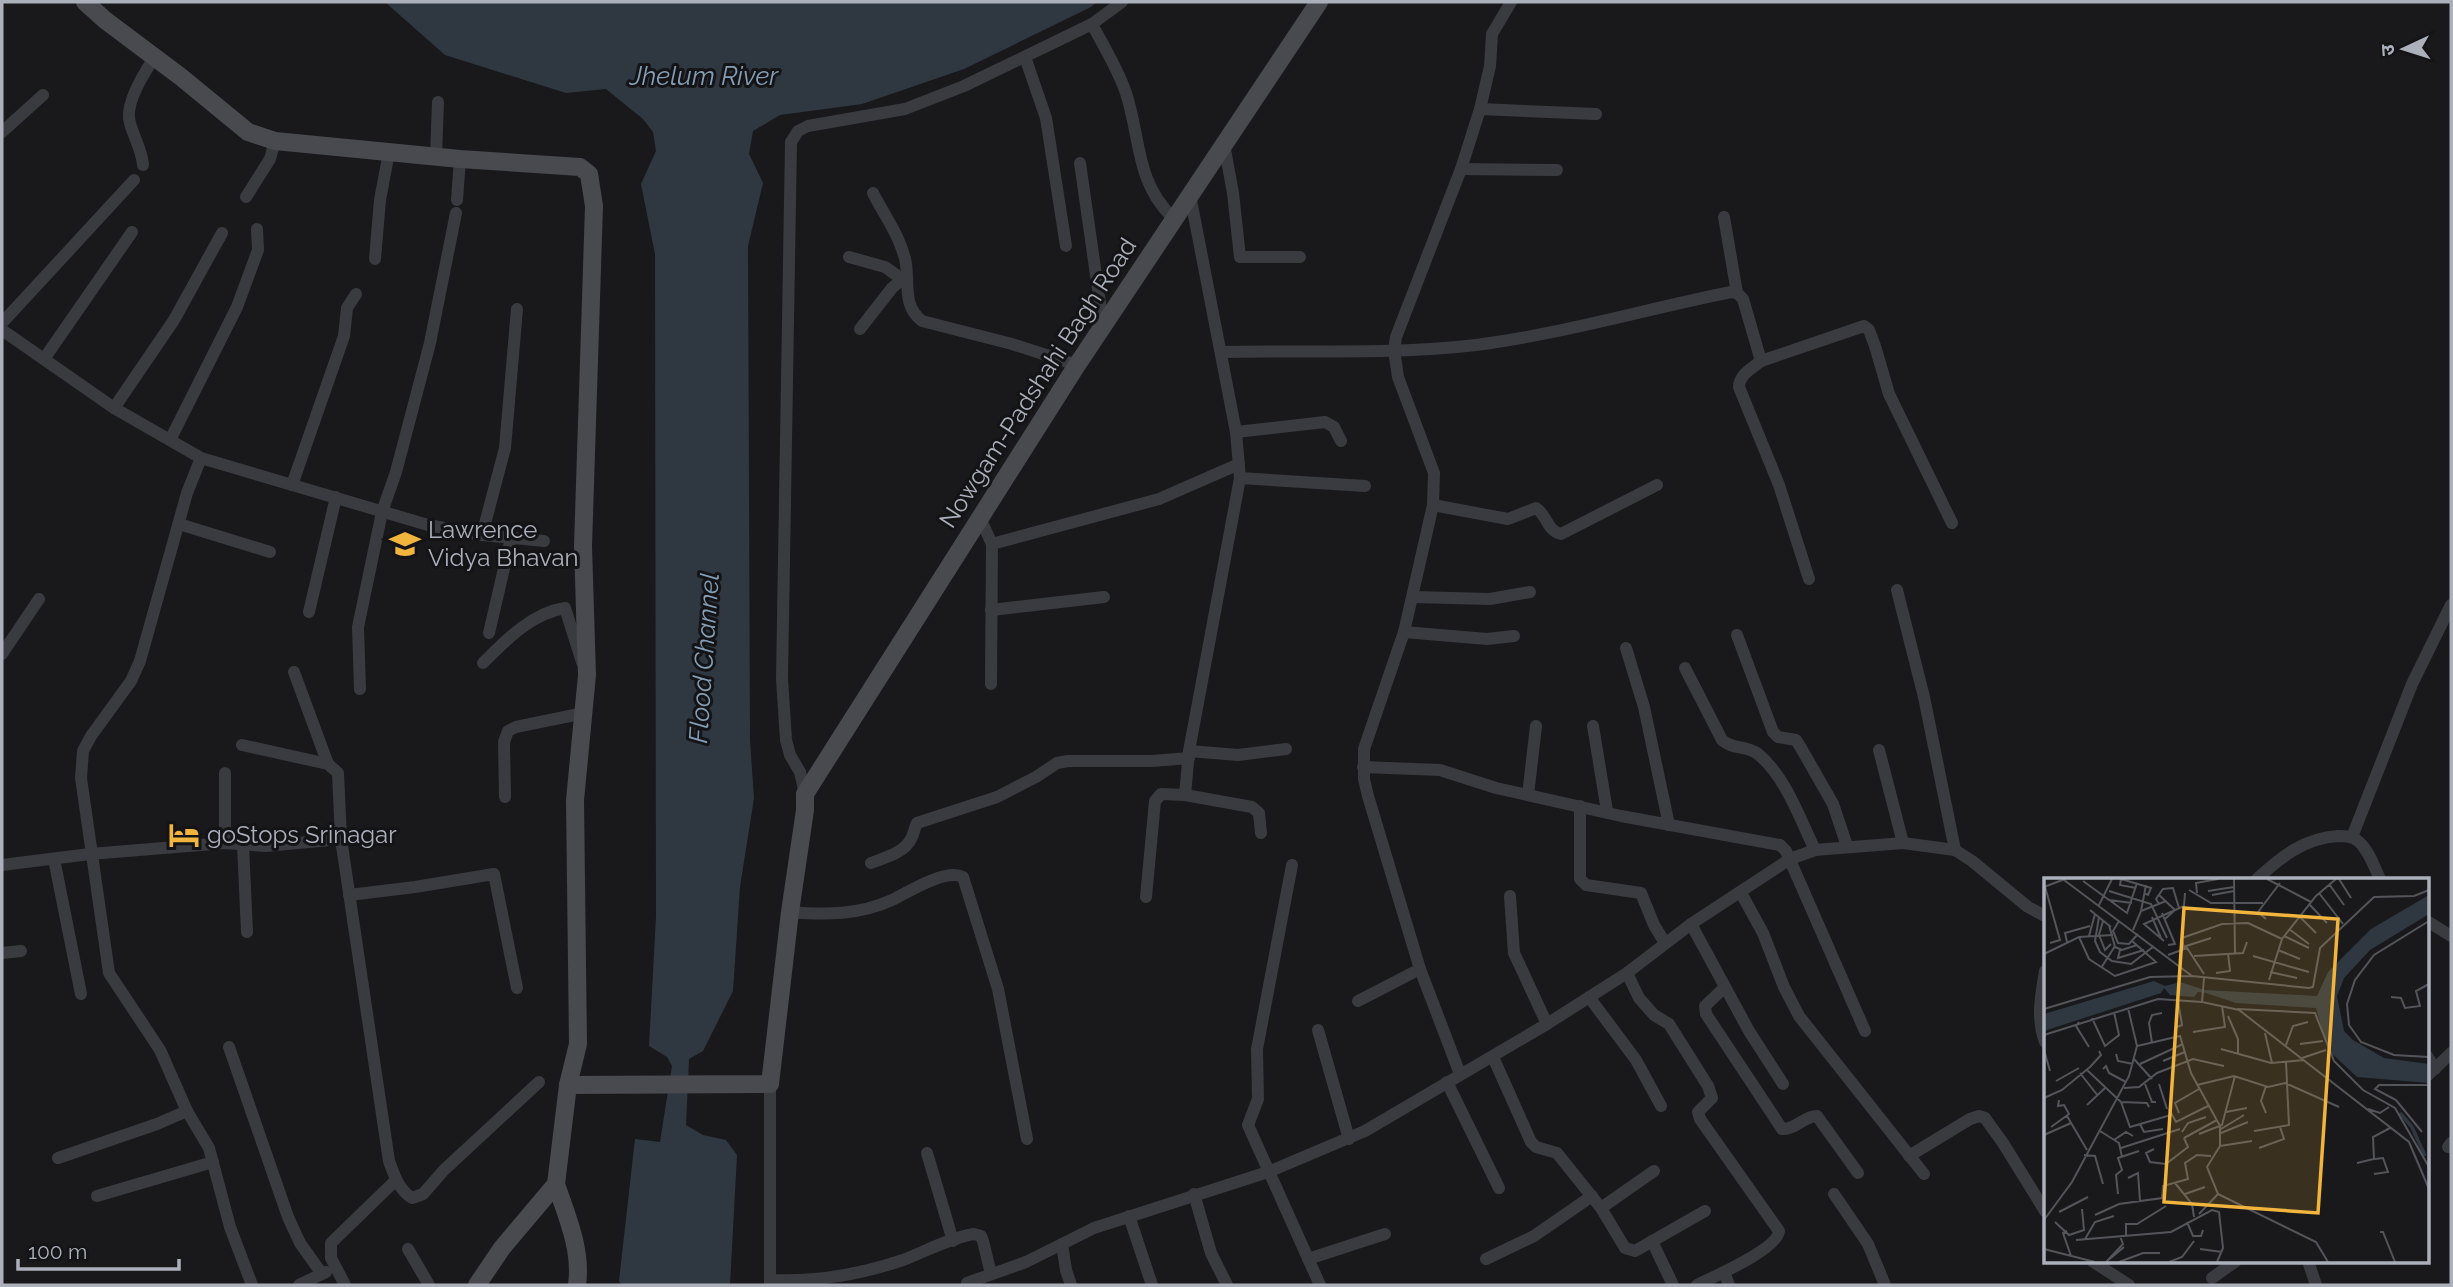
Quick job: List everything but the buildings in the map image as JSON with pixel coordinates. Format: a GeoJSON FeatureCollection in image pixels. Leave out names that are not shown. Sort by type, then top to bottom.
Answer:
{"type":"FeatureCollection","features":[{"type":"Feature","properties":{"kind":"main road"},"geometry":{"type":"LineString","coordinates":[[85,2],[248,132],[275,141],[460,159],[580,167],[589,174],[593,190],[583,545],[586,676],[575,800],[578,1044],[568,1085],[556,1184],[576,1244],[579,1272],[577,1285]]}},
{"type":"Feature","properties":{"kind":"main road","name":"Nowgam-Padshahi Bagh Road"},"geometry":{"type":"LineString","coordinates":[[805,794],[1103,324],[1319,2]]}},
{"type":"Feature","properties":{"kind":"main road"},"geometry":{"type":"LineString","coordinates":[[568,1085],[763,1084],[805,810],[805,794]]}},
{"type":"Feature","properties":{"kind":"main road"},"geometry":{"type":"LineString","coordinates":[[477,1285],[502,1248],[556,1184]]}},
{"type":"Feature","properties":{"kind":"street"},"geometry":{"type":"LineString","coordinates":[[805,794],[800,772],[790,755],[786,740],[782,679],[791,142],[804,128],[905,109],[964,86],[1092,24],[1122,2]]}},
{"type":"Feature","properties":{"kind":"street"},"geometry":{"type":"LineString","coordinates":[[1460,1074],[1420,969],[1368,796],[1363,766],[1369,730],[1404,632],[1433,505],[1434,473],[1398,377],[1394,350],[1396,337],[1461,169],[1490,66],[1492,34],[1511,2]]}},
{"type":"Feature","properties":{"kind":"street"},"geometry":{"type":"LineString","coordinates":[[1092,24],[1125,90],[1147,183],[1154,198],[1172,218]]}},
{"type":"Feature","properties":{"kind":"street"},"geometry":{"type":"LineString","coordinates":[[1025,57],[1046,118],[1066,246]]}},
{"type":"Feature","properties":{"kind":"street"},"geometry":{"type":"LineString","coordinates":[[143,165],[128,112],[143,75],[154,58]]}},
{"type":"Feature","properties":{"kind":"street"},"geometry":{"type":"LineString","coordinates":[[2,132],[43,95]]}},
{"type":"Feature","properties":{"kind":"street"},"geometry":{"type":"LineString","coordinates":[[436,156],[438,102]]}},
{"type":"Feature","properties":{"kind":"street"},"geometry":{"type":"LineString","coordinates":[[1480,109],[1596,114]]}},
{"type":"Feature","properties":{"kind":"street"},"geometry":{"type":"LineString","coordinates":[[246,197],[270,159],[275,141]]}},
{"type":"Feature","properties":{"kind":"street"},"geometry":{"type":"LineString","coordinates":[[1224,144],[1240,257],[1300,257]]}},
{"type":"Feature","properties":{"kind":"street"},"geometry":{"type":"LineString","coordinates":[[375,259],[380,200],[389,152]]}},
{"type":"Feature","properties":{"kind":"street"},"geometry":{"type":"LineString","coordinates":[[360,689],[359,627],[382,512],[396,472],[430,343],[456,206],[460,159]]}},
{"type":"Feature","properties":{"kind":"street"},"geometry":{"type":"LineString","coordinates":[[1080,163],[1103,324]]}},
{"type":"Feature","properties":{"kind":"street"},"geometry":{"type":"LineString","coordinates":[[1461,169],[1557,170]]}},
{"type":"Feature","properties":{"kind":"street"},"geometry":{"type":"LineString","coordinates":[[2,323],[134,180]]}},
{"type":"Feature","properties":{"kind":"street"},"geometry":{"type":"LineString","coordinates":[[873,193],[904,258],[904,278],[910,306],[922,321],[1012,344],[1077,365]]}},
{"type":"Feature","properties":{"kind":"street"},"geometry":{"type":"LineString","coordinates":[[1185,795],[1189,754],[1240,478],[1236,432],[1190,195]]}},
{"type":"Feature","properties":{"kind":"street"},"geometry":{"type":"LineString","coordinates":[[1724,217],[1737,293],[1743,299],[1761,361]]}},
{"type":"Feature","properties":{"kind":"street"},"geometry":{"type":"LineString","coordinates":[[170,440],[237,307],[258,250],[257,229]]}},
{"type":"Feature","properties":{"kind":"street"},"geometry":{"type":"LineString","coordinates":[[44,359],[132,232]]}},
{"type":"Feature","properties":{"kind":"street"},"geometry":{"type":"LineString","coordinates":[[114,408],[174,320],[222,233]]}},
{"type":"Feature","properties":{"kind":"street"},"geometry":{"type":"LineString","coordinates":[[849,257],[885,267],[904,278]]}},
{"type":"Feature","properties":{"kind":"street"},"geometry":{"type":"LineString","coordinates":[[860,329],[904,278]]}},
{"type":"Feature","properties":{"kind":"street"},"geometry":{"type":"LineString","coordinates":[[1221,352],[1394,350],[1499,341],[1699,298],[1737,293]]}},
{"type":"Feature","properties":{"kind":"street"},"geometry":{"type":"LineString","coordinates":[[292,485],[344,336],[347,309],[356,295]]}},
{"type":"Feature","properties":{"kind":"street"},"geometry":{"type":"LineString","coordinates":[[482,535],[505,448],[517,309]]}},
{"type":"Feature","properties":{"kind":"street"},"geometry":{"type":"LineString","coordinates":[[1809,579],[1779,485],[1739,387],[1742,376],[1761,361],[1864,326],[1875,346],[1889,394],[1952,523]]}},
{"type":"Feature","properties":{"kind":"street"},"geometry":{"type":"LineString","coordinates":[[2,330],[114,408],[201,458],[428,525],[482,535],[544,541]]}},
{"type":"Feature","properties":{"kind":"street"},"geometry":{"type":"LineString","coordinates":[[1236,432],[1325,422],[1334,427],[1341,441]]}},
{"type":"Feature","properties":{"kind":"street"},"geometry":{"type":"LineString","coordinates":[[201,458],[140,661],[131,681],[101,720],[83,751],[80,778],[109,973],[160,1050],[187,1111],[204,1138],[230,1227],[252,1285]]}},
{"type":"Feature","properties":{"kind":"street"},"geometry":{"type":"LineString","coordinates":[[992,544],[1159,499],[1239,464]]}},
{"type":"Feature","properties":{"kind":"street"},"geometry":{"type":"LineString","coordinates":[[1240,478],[1365,486]]}},
{"type":"Feature","properties":{"kind":"street"},"geometry":{"type":"LineString","coordinates":[[1433,505],[1508,519],[1536,508],[1552,530],[1561,534],[1657,485]]}},
{"type":"Feature","properties":{"kind":"street"},"geometry":{"type":"LineString","coordinates":[[309,612],[336,497]]}},
{"type":"Feature","properties":{"kind":"street"},"geometry":{"type":"LineString","coordinates":[[980,518],[992,544],[991,684]]}},
{"type":"Feature","properties":{"kind":"street"},"geometry":{"type":"LineString","coordinates":[[179,524],[270,552]]}},
{"type":"Feature","properties":{"kind":"street"},"geometry":{"type":"LineString","coordinates":[[489,633],[511,538]]}},
{"type":"Feature","properties":{"kind":"street"},"geometry":{"type":"LineString","coordinates":[[1897,590],[1924,697],[1955,850]]}},
{"type":"Feature","properties":{"kind":"street"},"geometry":{"type":"LineString","coordinates":[[1413,597],[1490,599],[1530,592]]}},
{"type":"Feature","properties":{"kind":"street"},"geometry":{"type":"LineString","coordinates":[[991,610],[1104,597]]}},
{"type":"Feature","properties":{"kind":"street"},"geometry":{"type":"LineString","coordinates":[[2,654],[39,599]]}},
{"type":"Feature","properties":{"kind":"street"},"geometry":{"type":"LineString","coordinates":[[2352,837],[2412,684],[2451,605]]}},
{"type":"Feature","properties":{"kind":"street"},"geometry":{"type":"LineString","coordinates":[[483,663],[529,622],[565,608],[586,676]]}},
{"type":"Feature","properties":{"kind":"street"},"geometry":{"type":"LineString","coordinates":[[1404,632],[1487,639],[1514,636]]}},
{"type":"Feature","properties":{"kind":"street"},"geometry":{"type":"LineString","coordinates":[[1737,635],[1773,732],[1778,737],[1796,740],[1833,804],[1847,846]]}},
{"type":"Feature","properties":{"kind":"street"},"geometry":{"type":"LineString","coordinates":[[1626,648],[1644,707],[1669,825]]}},
{"type":"Feature","properties":{"kind":"street"},"geometry":{"type":"LineString","coordinates":[[1685,668],[1725,743],[1754,751],[1766,762],[1784,788],[1815,850]]}},
{"type":"Feature","properties":{"kind":"street"},"geometry":{"type":"LineString","coordinates":[[294,672],[328,764],[339,777],[341,839],[388,1161],[396,1180],[408,1196],[419,1196],[539,1082]]}},
{"type":"Feature","properties":{"kind":"street"},"geometry":{"type":"LineString","coordinates":[[505,797],[504,742],[508,730],[584,713]]}},
{"type":"Feature","properties":{"kind":"street"},"geometry":{"type":"LineString","coordinates":[[1528,795],[1536,726]]}},
{"type":"Feature","properties":{"kind":"street"},"geometry":{"type":"LineString","coordinates":[[1593,726],[1607,811]]}},
{"type":"Feature","properties":{"kind":"street"},"geometry":{"type":"LineString","coordinates":[[243,746],[328,764]]}},
{"type":"Feature","properties":{"kind":"street"},"geometry":{"type":"LineString","coordinates":[[871,863],[898,851],[911,840],[914,828],[920,821],[997,797],[1057,763],[1080,760],[1152,761],[1189,754],[1238,755],[1286,749]]}},
{"type":"Feature","properties":{"kind":"street"},"geometry":{"type":"LineString","coordinates":[[1879,750],[1903,844]]}},
{"type":"Feature","properties":{"kind":"street"},"geometry":{"type":"LineString","coordinates":[[1363,766],[1440,770],[1496,788],[1669,825],[1780,845],[1790,859],[1866,1031]]}},
{"type":"Feature","properties":{"kind":"street"},"geometry":{"type":"LineString","coordinates":[[225,774],[225,843]]}},
{"type":"Feature","properties":{"kind":"street"},"geometry":{"type":"LineString","coordinates":[[1146,897],[1154,802],[1161,794],[1185,795],[1252,807],[1259,813],[1261,833]]}},
{"type":"Feature","properties":{"kind":"street"},"geometry":{"type":"LineString","coordinates":[[1580,806],[1580,879],[1586,885],[1641,893],[1654,925],[1665,943]]}},
{"type":"Feature","properties":{"kind":"street"},"geometry":{"type":"LineString","coordinates":[[2258,878],[2285,854],[2299,846],[2328,837],[2352,837],[2364,848],[2379,878]]}},
{"type":"Feature","properties":{"kind":"street"},"geometry":{"type":"LineString","coordinates":[[2,865],[90,854],[225,843],[266,846],[341,839]]}},
{"type":"Feature","properties":{"kind":"street"},"geometry":{"type":"LineString","coordinates":[[967,1283],[1026,1262],[1079,1233],[1268,1172],[1349,1139],[1547,1024],[1627,973],[1692,924],[1790,859],[1815,850],[1903,844],[1955,850],[2028,907],[2044,915]]}},
{"type":"Feature","properties":{"kind":"street"},"geometry":{"type":"LineString","coordinates":[[243,845],[247,932]]}},
{"type":"Feature","properties":{"kind":"street"},"geometry":{"type":"LineString","coordinates":[[54,859],[81,994]]}},
{"type":"Feature","properties":{"kind":"street"},"geometry":{"type":"LineString","coordinates":[[1292,865],[1257,1049],[1258,1099],[1248,1121],[1268,1172],[1320,1285]]}},
{"type":"Feature","properties":{"kind":"street"},"geometry":{"type":"LineString","coordinates":[[349,895],[494,874],[517,988]]}},
{"type":"Feature","properties":{"kind":"street"},"geometry":{"type":"LineString","coordinates":[[790,912],[849,914],[891,901],[912,889],[946,876],[954,874],[963,877],[998,989],[1027,1139]]}},
{"type":"Feature","properties":{"kind":"street"},"geometry":{"type":"LineString","coordinates":[[1741,893],[1763,933],[1784,987],[1799,1016],[1924,1174]]}},
{"type":"Feature","properties":{"kind":"street"},"geometry":{"type":"LineString","coordinates":[[1510,896],[1514,953],[1547,1024]]}},
{"type":"Feature","properties":{"kind":"street"},"geometry":{"type":"LineString","coordinates":[[2428,922],[2451,936]]}},
{"type":"Feature","properties":{"kind":"street"},"geometry":{"type":"LineString","coordinates":[[1692,924],[1761,1051],[1783,1084]]}},
{"type":"Feature","properties":{"kind":"street"},"geometry":{"type":"LineString","coordinates":[[2,953],[21,951]]}},
{"type":"Feature","properties":{"kind":"street"},"geometry":{"type":"LineString","coordinates":[[1358,1001],[1420,969]]}},
{"type":"Feature","properties":{"kind":"street"},"geometry":{"type":"LineString","coordinates":[[1627,973],[1639,999],[1654,1015],[1669,1024],[1708,1086],[1712,1098],[1698,1112],[1700,1119],[1779,1231],[1779,1237],[1773,1242],[1697,1285]]}},
{"type":"Feature","properties":{"kind":"street"},"geometry":{"type":"LineString","coordinates":[[2044,977],[2039,1009],[2044,1036]]}},
{"type":"Feature","properties":{"kind":"street"},"geometry":{"type":"LineString","coordinates":[[1725,987],[1705,1006],[1706,1014],[1782,1129],[1817,1116],[1858,1173]]}},
{"type":"Feature","properties":{"kind":"street"},"geometry":{"type":"LineString","coordinates":[[1589,997],[1636,1060],[1661,1106]]}},
{"type":"Feature","properties":{"kind":"street"},"geometry":{"type":"LineString","coordinates":[[1318,1030],[1349,1139]]}},
{"type":"Feature","properties":{"kind":"street"},"geometry":{"type":"LineString","coordinates":[[229,1047],[258,1124],[288,1217],[300,1243],[321,1274]]}},
{"type":"Feature","properties":{"kind":"street"},"geometry":{"type":"LineString","coordinates":[[2431,1073],[2451,1053]]}},
{"type":"Feature","properties":{"kind":"street"},"geometry":{"type":"LineString","coordinates":[[1493,1057],[1531,1142],[1536,1147],[1557,1153],[1601,1208],[1625,1248],[1635,1251],[1705,1211]]}},
{"type":"Feature","properties":{"kind":"street"},"geometry":{"type":"LineString","coordinates":[[1447,1082],[1499,1188]]}},
{"type":"Feature","properties":{"kind":"street"},"geometry":{"type":"LineString","coordinates":[[763,1084],[770,1283],[849,1275],[901,1260],[970,1234],[981,1236],[992,1274]]}},
{"type":"Feature","properties":{"kind":"street"},"geometry":{"type":"LineString","coordinates":[[58,1158],[157,1125],[187,1111]]}},
{"type":"Feature","properties":{"kind":"street"},"geometry":{"type":"LineString","coordinates":[[1909,1156],[1979,1116],[1984,1118],[2003,1143],[2044,1209]]}},
{"type":"Feature","properties":{"kind":"street"},"geometry":{"type":"LineString","coordinates":[[927,1153],[953,1241]]}},
{"type":"Feature","properties":{"kind":"street"},"geometry":{"type":"LineString","coordinates":[[97,1196],[213,1162]]}},
{"type":"Feature","properties":{"kind":"street"},"geometry":{"type":"LineString","coordinates":[[1601,1208],[1654,1171]]}},
{"type":"Feature","properties":{"kind":"street"},"geometry":{"type":"LineString","coordinates":[[345,1285],[330,1252],[331,1242],[396,1180]]}},
{"type":"Feature","properties":{"kind":"street"},"geometry":{"type":"LineString","coordinates":[[1194,1194],[1211,1253],[1227,1285]]}},
{"type":"Feature","properties":{"kind":"street"},"geometry":{"type":"LineString","coordinates":[[1834,1194],[1867,1244],[1885,1285]]}},
{"type":"Feature","properties":{"kind":"street"},"geometry":{"type":"LineString","coordinates":[[1486,1259],[1534,1236],[1592,1196]]}},
{"type":"Feature","properties":{"kind":"street"},"geometry":{"type":"LineString","coordinates":[[1129,1216],[1152,1285]]}},
{"type":"Feature","properties":{"kind":"street"},"geometry":{"type":"LineString","coordinates":[[1308,1259],[1385,1234]]}},
{"type":"Feature","properties":{"kind":"street"},"geometry":{"type":"LineString","coordinates":[[1652,1241],[1672,1285]]}},
{"type":"Feature","properties":{"kind":"street"},"geometry":{"type":"LineString","coordinates":[[1062,1244],[1071,1285]]}},
{"type":"Feature","properties":{"kind":"street"},"geometry":{"type":"LineString","coordinates":[[408,1248],[429,1285]]}},
{"type":"Feature","properties":{"kind":"street"},"geometry":{"type":"LineString","coordinates":[[2094,1262],[2129,1285]]}},
{"type":"Feature","properties":{"kind":"street"},"geometry":{"type":"LineString","coordinates":[[2212,1278],[2235,1262]]}},
{"type":"Feature","properties":{"kind":"street"},"geometry":{"type":"LineString","coordinates":[[2308,1262],[2316,1285]]}},
{"type":"Feature","properties":{"kind":"street"},"geometry":{"type":"LineString","coordinates":[[299,1285],[336,1267]]}},
{"type":"Feature","properties":{"kind":"street"},"geometry":{"type":"LineString","coordinates":[[1724,1272],[1729,1285]]}},
{"type":"Feature","properties":{"kind":"water"},"geometry":{"type":"Polygon","coordinates":[[[385,2],[1097,2],[964,69],[862,104],[780,115],[753,131],[749,154],[763,183],[748,246],[750,741],[754,798],[740,887],[733,991],[703,1051],[689,1059],[686,1125],[703,1135],[726,1140],[737,1155],[730,1285],[621,1285],[619,1281],[635,1139],[660,1142],[672,1066],[667,1057],[649,1046],[656,917],[655,254],[641,184],[656,151],[653,132],[643,119],[606,89],[566,93],[445,55],[385,2]]]}},
{"type":"Feature","properties":{"kind":"place","name":"Lawrence Vidya Bhavan"},"geometry":{"type":"Point","coordinates":[405,544]}},
{"type":"Feature","properties":{"kind":"place","name":"goStops Srinagar"},"geometry":{"type":"Point","coordinates":[184,835]}},
{"type":"Feature","properties":{"kind":"water label","name":"Jhelum River"},"geometry":{"type":"Point","coordinates":[704,76]}},
{"type":"Feature","properties":{"kind":"water label","name":"Flood Channel"},"geometry":{"type":"Point","coordinates":[704,658]}}]}
